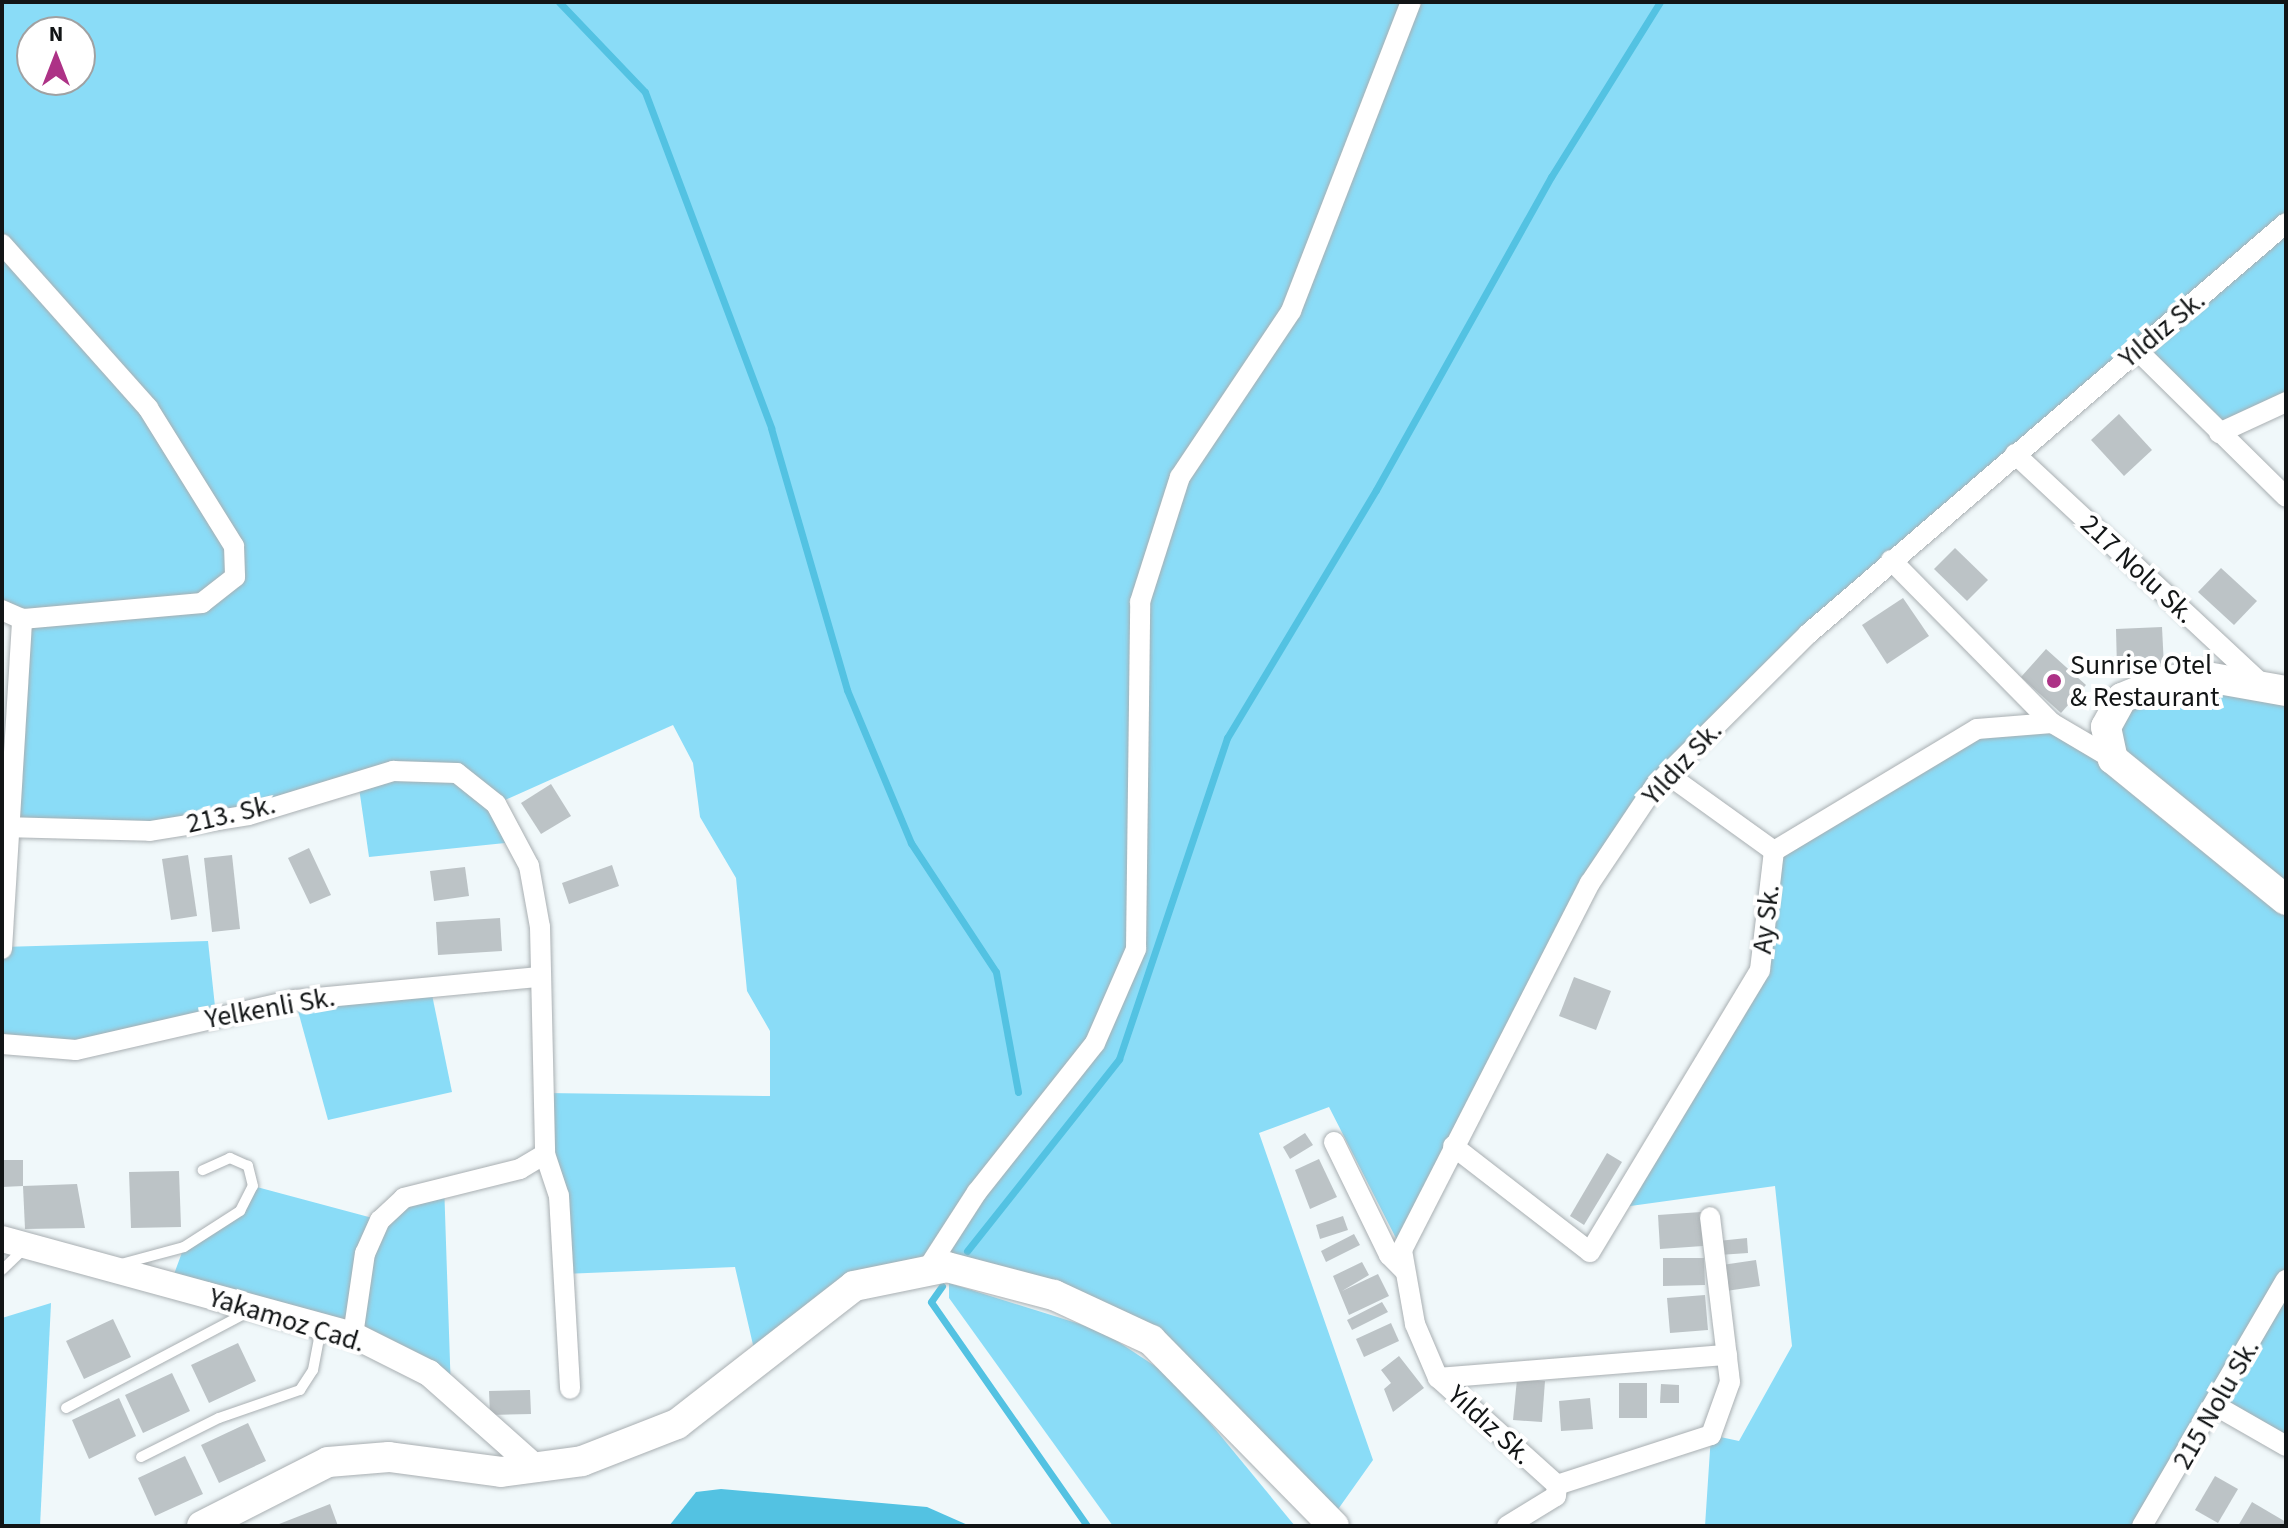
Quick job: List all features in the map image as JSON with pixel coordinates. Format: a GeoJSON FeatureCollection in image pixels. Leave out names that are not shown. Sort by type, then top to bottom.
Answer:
{"type":"FeatureCollection","features":[{"type":"Feature","properties":{"kind":"main road"},"geometry":{"type":"LineString","coordinates":[[2274,687],[2201,676],[2122,698],[2106,727],[2113,759],[2286,900]]}},
{"type":"Feature","properties":{"kind":"main road"},"geometry":{"type":"LineString","coordinates":[[202,1526],[328,1462],[389,1457],[501,1472],[582,1461],[677,1424],[854,1286],[934,1269],[1054,1295],[1151,1340],[1334,1526]]}},
{"type":"Feature","properties":{"kind":"street"},"geometry":{"type":"LineString","coordinates":[[934,1269],[977,1192],[1095,1043],[1136,949],[1140,602],[1180,477],[1291,311],[1411,2]]}},
{"type":"Feature","properties":{"kind":"street","name":"Yıldız Sk."},"geometry":{"type":"LineString","coordinates":[[1557,1485],[1438,1378],[1404,1270],[1402,1250],[1590,883],[1667,774],[1891,560],[2286,223]]}},
{"type":"Feature","properties":{"kind":"street"},"geometry":{"type":"LineString","coordinates":[[2,244],[148,408],[234,546],[235,561],[235,577],[202,603],[22,619],[2,610]]}},
{"type":"Feature","properties":{"kind":"street"},"geometry":{"type":"LineString","coordinates":[[2137,350],[2286,497]]}},
{"type":"Feature","properties":{"kind":"street"},"geometry":{"type":"LineString","coordinates":[[2219,433],[2286,402]]}},
{"type":"Feature","properties":{"kind":"street","name":"217 Nolu Sk."},"geometry":{"type":"LineString","coordinates":[[2015,454],[2274,687]]}},
{"type":"Feature","properties":{"kind":"street"},"geometry":{"type":"LineString","coordinates":[[1891,560],[2052,723],[2113,759]]}},
{"type":"Feature","properties":{"kind":"street"},"geometry":{"type":"LineString","coordinates":[[2,949],[22,619]]}},
{"type":"Feature","properties":{"kind":"street","name":"Ay Sk."},"geometry":{"type":"LineString","coordinates":[[1453,1146],[1590,1252],[1760,970],[1774,851],[1977,729],[2052,723]]}},
{"type":"Feature","properties":{"kind":"street","name":"213. Sk."},"geometry":{"type":"LineString","coordinates":[[8,829],[150,831],[249,815],[393,771],[457,773],[496,804],[529,866],[540,977]]}},
{"type":"Feature","properties":{"kind":"street"},"geometry":{"type":"LineString","coordinates":[[1667,774],[1774,851]]}},
{"type":"Feature","properties":{"kind":"street"},"geometry":{"type":"LineString","coordinates":[[540,977],[545,1154],[559,1196],[570,1389]]}},
{"type":"Feature","properties":{"kind":"street","name":"Yelkenli Sk."},"geometry":{"type":"LineString","coordinates":[[2,1044],[76,1050],[295,1000],[540,977]]}},
{"type":"Feature","properties":{"kind":"street"},"geometry":{"type":"LineString","coordinates":[[1334,1142],[1389,1255],[1404,1270]]}},
{"type":"Feature","properties":{"kind":"street"},"geometry":{"type":"LineString","coordinates":[[353,1335],[365,1253],[380,1220],[404,1198],[520,1169],[545,1154]]}},
{"type":"Feature","properties":{"kind":"street"},"geometry":{"type":"LineString","coordinates":[[1507,1526],[1556,1496],[1557,1485],[1711,1435],[1730,1382],[1710,1217]]}},
{"type":"Feature","properties":{"kind":"street","name":"Yakamoz Cad."},"geometry":{"type":"LineString","coordinates":[[14,1243],[353,1335],[429,1373],[537,1469]]}},
{"type":"Feature","properties":{"kind":"street","name":"215 Nolu Sk."},"geometry":{"type":"LineString","coordinates":[[2142,1526],[2218,1407],[2286,1280]]}},
{"type":"Feature","properties":{"kind":"street"},"geometry":{"type":"LineString","coordinates":[[1438,1378],[1727,1355]]}},
{"type":"Feature","properties":{"kind":"street"},"geometry":{"type":"LineString","coordinates":[[2218,1407],[2286,1446]]}},
{"type":"Feature","properties":{"kind":"lane"},"geometry":{"type":"LineString","coordinates":[[108,1268],[184,1247],[240,1211],[253,1186],[248,1166],[230,1158],[203,1170]]}},
{"type":"Feature","properties":{"kind":"lane"},"geometry":{"type":"LineString","coordinates":[[2,1270],[14,1243]]}},
{"type":"Feature","properties":{"kind":"lane"},"geometry":{"type":"LineString","coordinates":[[66,1408],[255,1308]]}},
{"type":"Feature","properties":{"kind":"lane"},"geometry":{"type":"LineString","coordinates":[[141,1457],[219,1418],[300,1390],[313,1370],[321,1326]]}},
{"type":"Feature","properties":{"kind":"shaded area"},"geometry":{"type":"Polygon","coordinates":[[[2,2],[2286,2],[2286,402],[2219,433],[2137,351],[1891,560],[1655,786],[1591,883],[1402,1250],[1329,1107],[1259,1133],[1373,1460],[1329,1522],[1151,1340],[947,1267],[854,1286],[757,1362],[735,1267],[563,1274],[546,1093],[770,1096],[770,1031],[747,991],[736,878],[700,817],[693,763],[673,725],[496,804],[516,842],[369,857],[358,781],[249,815],[15,831],[2,947],[2,828],[22,619],[2,610],[2,2]]]}},
{"type":"Feature","properties":{"kind":"shaded area"},"geometry":{"type":"Polygon","coordinates":[[[2161,682],[2286,691],[2286,1440],[2218,1407],[2142,1526],[1705,1526],[1711,1435],[1739,1441],[1792,1346],[1775,1186],[1616,1208],[1760,970],[1774,851],[1977,729],[2052,723],[2112,758],[2106,727],[2161,682]]]}},
{"type":"Feature","properties":{"kind":"shaded area"},"geometry":{"type":"Polygon","coordinates":[[[208,941],[216,1016],[76,1050],[2,1044],[2,947],[208,941]]]}},
{"type":"Feature","properties":{"kind":"shaded area"},"geometry":{"type":"Polygon","coordinates":[[[430,985],[452,1092],[328,1120],[295,1000],[430,985]]]}},
{"type":"Feature","properties":{"kind":"shaded area"},"geometry":{"type":"Polygon","coordinates":[[[444,1183],[451,1392],[429,1373],[170,1285],[184,1247],[220,1229],[253,1186],[380,1220],[444,1183]]]}},
{"type":"Feature","properties":{"kind":"shaded area"},"geometry":{"type":"Polygon","coordinates":[[[949,1283],[1102,1331],[1173,1378],[1295,1526],[1113,1526],[949,1298],[949,1283]]]}},
{"type":"Feature","properties":{"kind":"shaded area"},"geometry":{"type":"Polygon","coordinates":[[[51,1303],[40,1526],[2,1526],[2,1318],[51,1303]]]}},
{"type":"Feature","properties":{"kind":"shaded area"},"geometry":{"type":"Polygon","coordinates":[[[721,1489],[927,1507],[970,1526],[669,1526],[696,1492],[721,1489]]]}},
{"type":"Feature","properties":{"kind":"building"},"geometry":{"type":"Polygon","coordinates":[[[2119,414],[2152,450],[2124,476],[2091,440],[2119,414]]]}},
{"type":"Feature","properties":{"kind":"building"},"geometry":{"type":"Polygon","coordinates":[[[1955,548],[1988,580],[1967,601],[1934,569],[1955,548]]]}},
{"type":"Feature","properties":{"kind":"building"},"geometry":{"type":"Polygon","coordinates":[[[2221,568],[2257,601],[2234,625],[2198,592],[2221,568]]]}},
{"type":"Feature","properties":{"kind":"building"},"geometry":{"type":"Polygon","coordinates":[[[1903,598],[1929,636],[1887,664],[1862,625],[1903,598]]]}},
{"type":"Feature","properties":{"kind":"building"},"geometry":{"type":"Polygon","coordinates":[[[2162,627],[2164,667],[2117,669],[2116,629],[2162,627]]]}},
{"type":"Feature","properties":{"kind":"building"},"geometry":{"type":"Polygon","coordinates":[[[2046,649],[2086,685],[2061,713],[2021,677],[2046,649]]]}},
{"type":"Feature","properties":{"kind":"building"},"geometry":{"type":"Polygon","coordinates":[[[551,784],[571,816],[541,834],[521,803],[551,784]]]}},
{"type":"Feature","properties":{"kind":"building"},"geometry":{"type":"Polygon","coordinates":[[[309,848],[331,895],[310,904],[288,858],[309,848]]]}},
{"type":"Feature","properties":{"kind":"building"},"geometry":{"type":"Polygon","coordinates":[[[188,855],[197,916],[171,920],[162,859],[188,855]]]}},
{"type":"Feature","properties":{"kind":"building"},"geometry":{"type":"Polygon","coordinates":[[[232,855],[240,929],[212,932],[204,858],[232,855]]]}},
{"type":"Feature","properties":{"kind":"building"},"geometry":{"type":"Polygon","coordinates":[[[612,865],[619,886],[569,904],[562,883],[612,865]]]}},
{"type":"Feature","properties":{"kind":"building"},"geometry":{"type":"Polygon","coordinates":[[[465,867],[469,896],[434,901],[430,871],[465,867]]]}},
{"type":"Feature","properties":{"kind":"building"},"geometry":{"type":"Polygon","coordinates":[[[500,918],[502,951],[438,955],[436,922],[500,918]]]}},
{"type":"Feature","properties":{"kind":"building"},"geometry":{"type":"Polygon","coordinates":[[[1574,977],[1611,991],[1596,1030],[1559,1016],[1574,977]]]}},
{"type":"Feature","properties":{"kind":"building"},"geometry":{"type":"Polygon","coordinates":[[[1305,1133],[1313,1145],[1290,1159],[1283,1147],[1305,1133]]]}},
{"type":"Feature","properties":{"kind":"building"},"geometry":{"type":"Polygon","coordinates":[[[1607,1153],[1622,1162],[1584,1225],[1570,1216],[1607,1153]]]}},
{"type":"Feature","properties":{"kind":"building"},"geometry":{"type":"Polygon","coordinates":[[[1319,1159],[1337,1197],[1310,1209],[1295,1170],[1319,1159]]]}},
{"type":"Feature","properties":{"kind":"building"},"geometry":{"type":"Polygon","coordinates":[[[2,1160],[23,1160],[23,1186],[2,1187],[2,1160]]]}},
{"type":"Feature","properties":{"kind":"building"},"geometry":{"type":"Polygon","coordinates":[[[179,1171],[181,1227],[131,1228],[129,1172],[179,1171]]]}},
{"type":"Feature","properties":{"kind":"building"},"geometry":{"type":"Polygon","coordinates":[[[77,1184],[85,1228],[25,1229],[23,1186],[77,1184]]]}},
{"type":"Feature","properties":{"kind":"building"},"geometry":{"type":"Polygon","coordinates":[[[1701,1212],[1703,1246],[1660,1249],[1658,1215],[1701,1212]]]}},
{"type":"Feature","properties":{"kind":"building"},"geometry":{"type":"Polygon","coordinates":[[[1343,1216],[1348,1230],[1320,1239],[1316,1225],[1343,1216]]]}},
{"type":"Feature","properties":{"kind":"building"},"geometry":{"type":"Polygon","coordinates":[[[1354,1234],[1360,1245],[1326,1262],[1321,1251],[1354,1234]]]}},
{"type":"Feature","properties":{"kind":"building"},"geometry":{"type":"Polygon","coordinates":[[[1747,1238],[1748,1253],[1719,1255],[1718,1241],[1747,1238]]]}},
{"type":"Feature","properties":{"kind":"building"},"geometry":{"type":"Polygon","coordinates":[[[1663,1258],[1704,1258],[1705,1285],[1663,1286],[1663,1258]]]}},
{"type":"Feature","properties":{"kind":"building"},"geometry":{"type":"Polygon","coordinates":[[[1756,1260],[1760,1286],[1726,1291],[1722,1265],[1756,1260]]]}},
{"type":"Feature","properties":{"kind":"building"},"geometry":{"type":"Polygon","coordinates":[[[1362,1262],[1369,1275],[1342,1291],[1378,1274],[1389,1296],[1349,1315],[1333,1276],[1362,1262]]]}},
{"type":"Feature","properties":{"kind":"building"},"geometry":{"type":"Polygon","coordinates":[[[1705,1295],[1708,1330],[1670,1333],[1667,1298],[1705,1295]]]}},
{"type":"Feature","properties":{"kind":"building"},"geometry":{"type":"Polygon","coordinates":[[[1382,1302],[1388,1312],[1352,1330],[1347,1320],[1382,1302]]]}},
{"type":"Feature","properties":{"kind":"building"},"geometry":{"type":"Polygon","coordinates":[[[113,1319],[131,1357],[84,1379],[66,1341],[113,1319]]]}},
{"type":"Feature","properties":{"kind":"building"},"geometry":{"type":"Polygon","coordinates":[[[1391,1323],[1399,1341],[1364,1357],[1356,1339],[1391,1323]]]}},
{"type":"Feature","properties":{"kind":"building"},"geometry":{"type":"Polygon","coordinates":[[[238,1343],[256,1381],[209,1403],[191,1365],[238,1343]]]}},
{"type":"Feature","properties":{"kind":"building"},"geometry":{"type":"Polygon","coordinates":[[[1399,1356],[1424,1388],[1393,1412],[1384,1389],[1391,1383],[1381,1370],[1399,1356]]]}},
{"type":"Feature","properties":{"kind":"building"},"geometry":{"type":"Polygon","coordinates":[[[172,1373],[190,1411],[143,1433],[125,1395],[172,1373]]]}},
{"type":"Feature","properties":{"kind":"building"},"geometry":{"type":"Polygon","coordinates":[[[1517,1379],[1545,1381],[1542,1422],[1513,1420],[1517,1379]]]}},
{"type":"Feature","properties":{"kind":"building"},"geometry":{"type":"Polygon","coordinates":[[[1619,1383],[1647,1383],[1647,1418],[1619,1418],[1619,1383]]]}},
{"type":"Feature","properties":{"kind":"building"},"geometry":{"type":"Polygon","coordinates":[[[1661,1384],[1679,1385],[1679,1403],[1660,1403],[1661,1384]]]}},
{"type":"Feature","properties":{"kind":"building"},"geometry":{"type":"Polygon","coordinates":[[[530,1390],[531,1414],[490,1415],[489,1391],[530,1390]]]}},
{"type":"Feature","properties":{"kind":"building"},"geometry":{"type":"Polygon","coordinates":[[[119,1398],[136,1436],[89,1459],[72,1420],[119,1398]]]}},
{"type":"Feature","properties":{"kind":"building"},"geometry":{"type":"Polygon","coordinates":[[[1590,1398],[1593,1429],[1561,1431],[1559,1401],[1590,1398]]]}},
{"type":"Feature","properties":{"kind":"building"},"geometry":{"type":"Polygon","coordinates":[[[248,1423],[266,1461],[219,1483],[201,1445],[248,1423]]]}},
{"type":"Feature","properties":{"kind":"building"},"geometry":{"type":"Polygon","coordinates":[[[185,1456],[203,1494],[155,1516],[138,1478],[185,1456]]]}},
{"type":"Feature","properties":{"kind":"building"},"geometry":{"type":"Polygon","coordinates":[[[2215,1476],[2238,1489],[2218,1523],[2195,1510],[2215,1476]]]}},
{"type":"Feature","properties":{"kind":"building"},"geometry":{"type":"Polygon","coordinates":[[[2252,1502],[2286,1522],[2286,1526],[2238,1526],[2252,1502]]]}},
{"type":"Feature","properties":{"kind":"building"},"geometry":{"type":"Polygon","coordinates":[[[330,1504],[338,1526],[274,1526],[330,1504]]]}},
{"type":"Feature","properties":{"kind":"waterway"},"geometry":{"type":"LineString","coordinates":[[559,2],[645,92],[771,428],[847,690],[911,843],[996,972],[1018,1092]]}},
{"type":"Feature","properties":{"kind":"waterway"},"geometry":{"type":"LineString","coordinates":[[967,1251],[1119,1059],[1227,738],[1376,490],[1551,177],[1660,2]]}},
{"type":"Feature","properties":{"kind":"waterway"},"geometry":{"type":"LineString","coordinates":[[942,1286],[931,1302],[1087,1526]]}},
{"type":"Feature","properties":{"kind":"place","name":"Sunrise Otel & Restaurant"},"geometry":{"type":"Point","coordinates":[2054,681]}}]}
